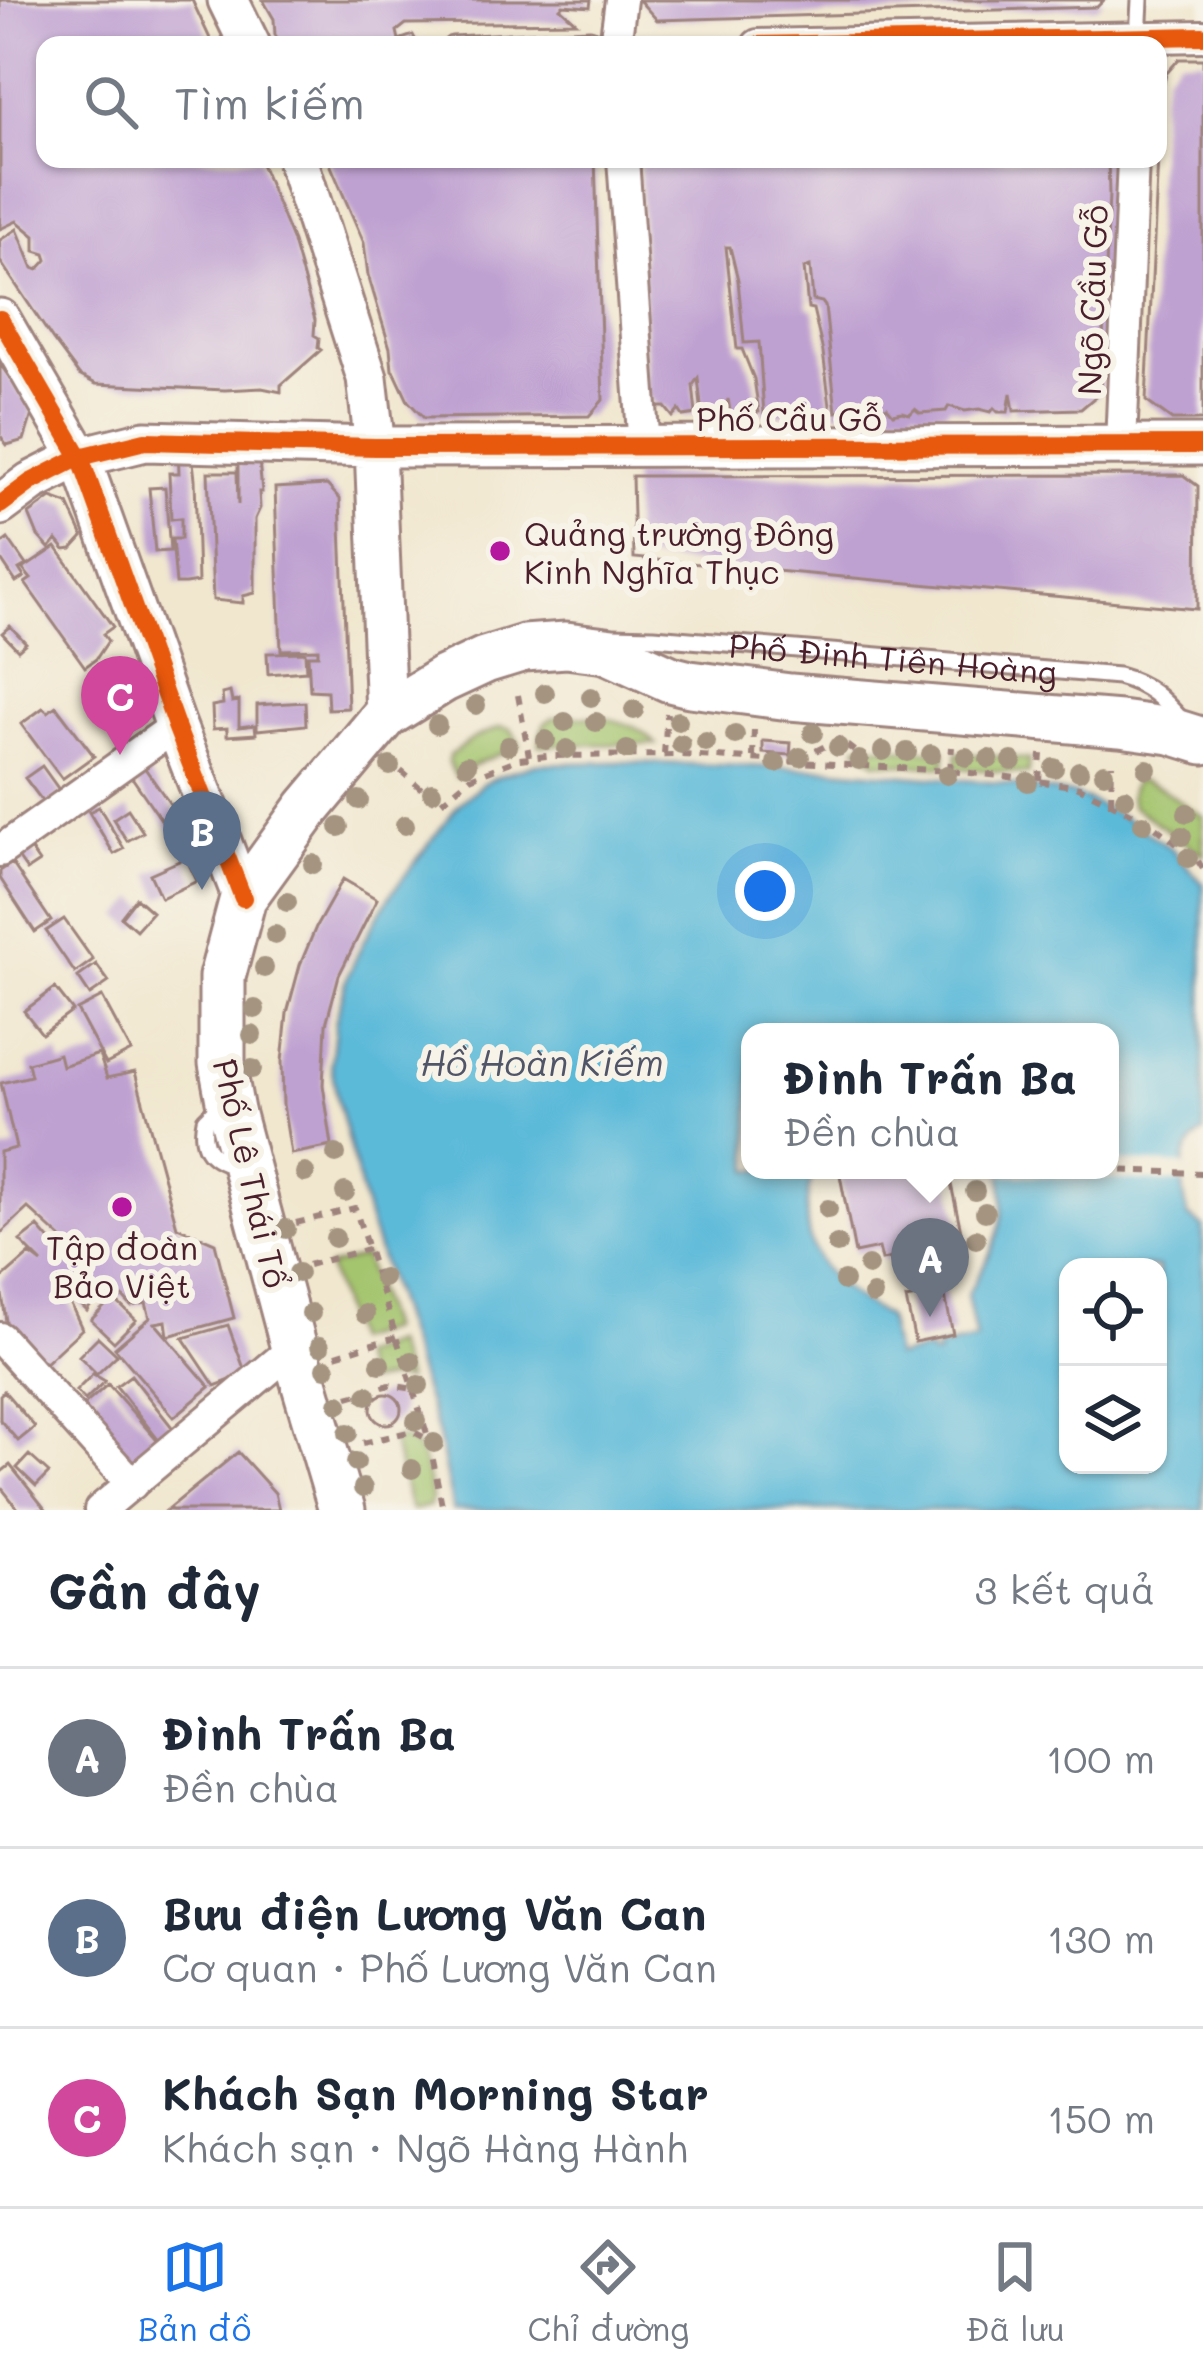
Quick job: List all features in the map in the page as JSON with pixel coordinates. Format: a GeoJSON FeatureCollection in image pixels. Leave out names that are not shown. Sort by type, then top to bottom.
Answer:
{"type":"FeatureCollection","features":[{"type":"Feature","properties":{"kind":"main road","name":"Phố Đinh Tiên Hoàng"},"geometry":{"type":"LineString","coordinates":[[386,715],[485,660],[524,648],[566,645],[606,650],[689,684],[1150,727],[1200,739]]}},
{"type":"Feature","properties":{"kind":"main road","name":"Phố Lê Thái Tổ"},"geometry":{"type":"LineString","coordinates":[[342,1510],[315,1352],[245,1168],[229,1099],[222,1063],[222,977],[243,898],[308,808],[386,715]]}},
{"type":"Feature","properties":{"kind":"street"},"geometry":{"type":"LineString","coordinates":[[228,0],[246,36]]}},
{"type":"Feature","properties":{"kind":"street"},"geometry":{"type":"LineString","coordinates":[[614,36],[621,0]]}},
{"type":"Feature","properties":{"kind":"street"},"geometry":{"type":"LineString","coordinates":[[1167,40],[1203,37]]}},
{"type":"Feature","properties":{"kind":"street"},"geometry":{"type":"LineString","coordinates":[[300,168],[367,378],[375,447],[386,715]]}},
{"type":"Feature","properties":{"kind":"street"},"geometry":{"type":"LineString","coordinates":[[624,168],[644,448]]}},
{"type":"Feature","properties":{"kind":"street","name":"Ngõ Cầu Gỗ"},"geometry":{"type":"LineString","coordinates":[[1121,445],[1133,168]]}},
{"type":"Feature","properties":{"kind":"street"},"geometry":{"type":"LineString","coordinates":[[0,319],[80,457],[243,898]]}},
{"type":"Feature","properties":{"kind":"street","name":"Phố Cầu Gỗ"},"geometry":{"type":"LineString","coordinates":[[0,506],[31,482],[80,457],[146,441],[375,447],[1203,445]]}},
{"type":"Feature","properties":{"kind":"street"},"geometry":{"type":"LineString","coordinates":[[0,850],[176,726]]}},
{"type":"Feature","properties":{"kind":"street"},"geometry":{"type":"LineString","coordinates":[[0,1338],[132,1484]]}},
{"type":"Feature","properties":{"kind":"street"},"geometry":{"type":"LineString","coordinates":[[100,1510],[315,1352]]}},
{"type":"Feature","properties":{"kind":"lane"},"geometry":{"type":"LineString","coordinates":[[1138,36],[1140,0]]}},
{"type":"Feature","properties":{"kind":"path"},"geometry":{"type":"LineString","coordinates":[[518,695],[529,758]]}},
{"type":"Feature","properties":{"kind":"path"},"geometry":{"type":"LineString","coordinates":[[664,755],[667,710]]}},
{"type":"Feature","properties":{"kind":"path"},"geometry":{"type":"LineString","coordinates":[[753,759],[754,725]]}},
{"type":"Feature","properties":{"kind":"path"},"geometry":{"type":"LineString","coordinates":[[796,761],[839,739],[873,766]]}},
{"type":"Feature","properties":{"kind":"path"},"geometry":{"type":"LineString","coordinates":[[950,771],[952,747]]}},
{"type":"Feature","properties":{"kind":"path"},"geometry":{"type":"LineString","coordinates":[[1039,781],[1041,754]]}},
{"type":"Feature","properties":{"kind":"path"},"geometry":{"type":"LineString","coordinates":[[400,771],[439,804],[470,778],[529,758],[664,755],[753,759],[1039,781],[1078,788],[1149,822],[1202,867]]}},
{"type":"Feature","properties":{"kind":"path"},"geometry":{"type":"LineString","coordinates":[[1111,802],[1112,764]]}},
{"type":"Feature","properties":{"kind":"path"},"geometry":{"type":"LineString","coordinates":[[1119,1171],[1203,1173]]}},
{"type":"Feature","properties":{"kind":"path"},"geometry":{"type":"LineString","coordinates":[[296,1223],[355,1208],[429,1440],[443,1510]]}},
{"type":"Feature","properties":{"kind":"path"},"geometry":{"type":"LineString","coordinates":[[308,1265],[368,1249]]}},
{"type":"Feature","properties":{"kind":"path"},"geometry":{"type":"LineString","coordinates":[[315,1352],[397,1336]]}},
{"type":"Feature","properties":{"kind":"path"},"geometry":{"type":"LineString","coordinates":[[348,1396],[390,1385],[413,1389]]}},
{"type":"Feature","properties":{"kind":"path"},"geometry":{"type":"LineString","coordinates":[[363,1443],[412,1431],[429,1440]]}},
{"type":"Feature","properties":{"kind":"green space"},"geometry":{"type":"Polygon","coordinates":[[[564,716],[626,724],[656,744],[539,745],[545,724],[564,716]]]}},
{"type":"Feature","properties":{"kind":"green space"},"geometry":{"type":"Polygon","coordinates":[[[500,727],[511,729],[520,745],[456,777],[449,756],[500,727]]]}},
{"type":"Feature","properties":{"kind":"green space"},"geometry":{"type":"Polygon","coordinates":[[[859,745],[945,752],[944,767],[876,762],[859,745]]]}},
{"type":"Feature","properties":{"kind":"green space"},"geometry":{"type":"Polygon","coordinates":[[[957,753],[1029,759],[1028,774],[956,768],[957,753]]]}},
{"type":"Feature","properties":{"kind":"green space"},"geometry":{"type":"Polygon","coordinates":[[[1143,780],[1203,817],[1203,855],[1132,806],[1132,787],[1143,780]]]}},
{"type":"Feature","properties":{"kind":"green space"},"geometry":{"type":"Polygon","coordinates":[[[364,1256],[388,1330],[352,1341],[328,1267],[364,1256]]]}},
{"type":"Feature","properties":{"kind":"green space"},"geometry":{"type":"Polygon","coordinates":[[[393,1344],[406,1380],[366,1383],[358,1356],[393,1344]]]}},
{"type":"Feature","properties":{"kind":"green space"},"geometry":{"type":"Polygon","coordinates":[[[400,1438],[420,1454],[432,1499],[429,1506],[411,1510],[392,1440],[400,1438]]]}},
{"type":"Feature","properties":{"kind":"water","name":"Hồ Hoàn Kiếm"},"geometry":{"type":"Polygon","coordinates":[[[620,762],[832,769],[999,783],[1076,795],[1127,819],[1172,849],[1203,884],[1203,1133],[1188,1149],[1183,1181],[1188,1216],[1203,1227],[1203,1510],[453,1510],[438,1435],[368,1218],[331,1065],[336,1019],[364,940],[391,894],[459,804],[482,784],[536,764],[620,762]],[[741,1023],[741,1179],[812,1179],[806,1219],[818,1259],[846,1291],[887,1317],[895,1357],[930,1350],[931,1356],[938,1355],[937,1348],[976,1340],[967,1295],[997,1236],[1002,1179],[1119,1179],[1119,1023],[741,1023]]]}},
{"type":"Feature","properties":{"kind":"pier"},"geometry":{"type":"Polygon","coordinates":[[[1119,1161],[1184,1165],[1184,1183],[1103,1179],[1119,1179],[1119,1161]]]}},
{"type":"Feature","properties":{"kind":"building"},"geometry":{"type":"Polygon","coordinates":[[[0,0],[192,0],[209,36],[36,36],[36,168],[263,168],[293,242],[321,350],[281,385],[281,392],[96,384],[79,375],[0,261],[0,240],[17,229],[38,270],[47,260],[35,251],[35,236],[17,221],[0,229],[0,0]]]}},
{"type":"Feature","properties":{"kind":"building"},"geometry":{"type":"Polygon","coordinates":[[[263,0],[591,0],[590,7],[560,8],[576,22],[406,24],[397,31],[398,36],[276,36],[274,19],[263,0]]]}},
{"type":"Feature","properties":{"kind":"building"},"geometry":{"type":"Polygon","coordinates":[[[639,0],[1104,0],[1097,7],[657,20],[639,0]]]}},
{"type":"Feature","properties":{"kind":"building"},"geometry":{"type":"Polygon","coordinates":[[[1179,59],[1203,59],[1203,420],[1172,420],[1146,401],[1157,168],[1167,168],[1167,73],[1179,59]]]}},
{"type":"Feature","properties":{"kind":"building"},"geometry":{"type":"Polygon","coordinates":[[[332,168],[595,168],[603,400],[589,416],[424,418],[408,401],[392,370],[364,243],[332,168]]]}},
{"type":"Feature","properties":{"kind":"building"},"geometry":{"type":"Polygon","coordinates":[[[640,168],[1108,168],[1101,392],[1081,409],[1014,411],[1011,393],[1008,412],[949,406],[946,411],[920,413],[915,409],[910,414],[893,414],[887,407],[879,412],[870,399],[869,410],[836,412],[825,306],[813,300],[810,266],[804,268],[808,308],[813,309],[823,352],[831,413],[792,415],[788,410],[764,414],[759,342],[744,343],[730,247],[726,247],[737,349],[742,349],[754,379],[759,412],[731,416],[728,399],[725,415],[702,415],[698,378],[693,385],[696,414],[683,416],[679,410],[673,417],[647,395],[640,168]]]}},
{"type":"Feature","properties":{"kind":"building"},"geometry":{"type":"Polygon","coordinates":[[[0,364],[33,411],[24,440],[7,445],[0,435],[0,364]]]}},
{"type":"Feature","properties":{"kind":"building"},"geometry":{"type":"Polygon","coordinates":[[[178,445],[191,445],[195,479],[198,582],[185,584],[176,584],[172,539],[181,539],[181,518],[171,519],[169,473],[179,473],[178,445]]]}},
{"type":"Feature","properties":{"kind":"building"},"geometry":{"type":"Polygon","coordinates":[[[238,460],[259,460],[262,492],[255,519],[255,593],[243,596],[243,603],[213,600],[208,472],[237,472],[238,505],[238,460]]]}},
{"type":"Feature","properties":{"kind":"building"},"geometry":{"type":"Polygon","coordinates":[[[1183,475],[1198,486],[1197,609],[634,558],[632,476],[1183,475]]]}},
{"type":"Feature","properties":{"kind":"building"},"geometry":{"type":"Polygon","coordinates":[[[327,485],[340,499],[348,708],[328,709],[327,691],[310,690],[308,655],[318,655],[318,649],[281,650],[275,488],[327,485]]]}},
{"type":"Feature","properties":{"kind":"building"},"geometry":{"type":"Polygon","coordinates":[[[165,487],[170,551],[155,552],[149,488],[165,487]]]}},
{"type":"Feature","properties":{"kind":"building"},"geometry":{"type":"Polygon","coordinates":[[[51,498],[68,504],[83,537],[72,549],[65,550],[57,540],[49,548],[38,536],[29,514],[51,498]]]}},
{"type":"Feature","properties":{"kind":"building"},"geometry":{"type":"Polygon","coordinates":[[[8,539],[26,565],[19,569],[24,577],[16,582],[0,558],[0,545],[8,539]]]}},
{"type":"Feature","properties":{"kind":"building"},"geometry":{"type":"Polygon","coordinates":[[[56,547],[113,627],[103,634],[108,641],[96,659],[85,667],[25,583],[31,579],[23,569],[56,547]]]}},
{"type":"Feature","properties":{"kind":"building"},"geometry":{"type":"Polygon","coordinates":[[[10,626],[26,643],[18,650],[2,633],[10,626]]]}},
{"type":"Feature","properties":{"kind":"building"},"geometry":{"type":"Polygon","coordinates":[[[305,652],[306,671],[268,674],[267,653],[305,652]]]}},
{"type":"Feature","properties":{"kind":"building"},"geometry":{"type":"Polygon","coordinates":[[[230,692],[232,702],[239,701],[239,727],[255,725],[256,734],[227,736],[227,728],[213,729],[212,706],[223,704],[222,694],[230,692]]]}},
{"type":"Feature","properties":{"kind":"building"},"geometry":{"type":"Polygon","coordinates":[[[305,702],[306,725],[257,730],[257,705],[305,702]]]}},
{"type":"Feature","properties":{"kind":"building"},"geometry":{"type":"Polygon","coordinates":[[[56,706],[94,756],[62,779],[21,724],[43,708],[48,712],[56,706]]]}},
{"type":"Feature","properties":{"kind":"building"},"geometry":{"type":"Polygon","coordinates":[[[763,741],[791,743],[790,755],[763,753],[763,741]]]}},
{"type":"Feature","properties":{"kind":"building"},"geometry":{"type":"Polygon","coordinates":[[[42,766],[62,794],[46,806],[25,778],[42,766]]]}},
{"type":"Feature","properties":{"kind":"building"},"geometry":{"type":"Polygon","coordinates":[[[144,767],[198,844],[184,853],[131,776],[144,767]]]}},
{"type":"Feature","properties":{"kind":"building"},"geometry":{"type":"Polygon","coordinates":[[[99,807],[124,849],[114,854],[89,812],[99,807]]]}},
{"type":"Feature","properties":{"kind":"building"},"geometry":{"type":"Polygon","coordinates":[[[128,809],[143,832],[127,841],[113,819],[128,809]]]}},
{"type":"Feature","properties":{"kind":"building"},"geometry":{"type":"Polygon","coordinates":[[[26,843],[39,862],[27,870],[14,851],[26,843]]]}},
{"type":"Feature","properties":{"kind":"building"},"geometry":{"type":"Polygon","coordinates":[[[186,858],[197,881],[161,898],[150,874],[186,858]]]}},
{"type":"Feature","properties":{"kind":"building"},"geometry":{"type":"Polygon","coordinates":[[[12,863],[51,921],[35,932],[0,878],[0,871],[12,863]]]}},
{"type":"Feature","properties":{"kind":"building"},"geometry":{"type":"Polygon","coordinates":[[[343,879],[377,899],[339,975],[326,1024],[323,1085],[332,1146],[291,1154],[283,1104],[287,1013],[300,965],[343,879]]]}},
{"type":"Feature","properties":{"kind":"building"},"geometry":{"type":"Polygon","coordinates":[[[136,898],[152,912],[136,930],[121,917],[136,898]]]}},
{"type":"Feature","properties":{"kind":"building"},"geometry":{"type":"Polygon","coordinates":[[[64,919],[93,960],[75,973],[46,931],[64,919]]]}},
{"type":"Feature","properties":{"kind":"building"},"geometry":{"type":"Polygon","coordinates":[[[96,964],[109,982],[90,995],[78,977],[96,964]]]}},
{"type":"Feature","properties":{"kind":"building"},"geometry":{"type":"Polygon","coordinates":[[[55,988],[73,1011],[42,1034],[24,1011],[55,988]]]}},
{"type":"Feature","properties":{"kind":"building"},"geometry":{"type":"Polygon","coordinates":[[[102,997],[131,1051],[106,1064],[77,1010],[102,997]]]}},
{"type":"Feature","properties":{"kind":"building"},"geometry":{"type":"Polygon","coordinates":[[[59,1054],[62,1066],[99,1054],[107,1078],[135,1072],[177,1227],[215,1243],[234,1318],[168,1336],[166,1321],[155,1323],[210,1387],[174,1417],[115,1348],[150,1318],[146,1303],[131,1306],[123,1297],[105,1297],[81,1278],[96,1297],[87,1311],[62,1285],[82,1329],[43,1365],[8,1335],[0,1280],[30,1254],[42,1263],[20,1241],[38,1227],[72,1266],[61,1238],[28,1208],[0,1234],[0,1152],[16,1148],[1,1083],[31,1076],[28,1063],[59,1054]]]}},
{"type":"Feature","properties":{"kind":"building"},"geometry":{"type":"Polygon","coordinates":[[[841,1179],[950,1179],[961,1231],[935,1236],[937,1249],[882,1260],[879,1248],[855,1253],[841,1179]]]}},
{"type":"Feature","properties":{"kind":"building"},"geometry":{"type":"Polygon","coordinates":[[[944,1291],[953,1334],[915,1342],[906,1299],[944,1291]]]}},
{"type":"Feature","properties":{"kind":"building"},"geometry":{"type":"Polygon","coordinates":[[[113,1298],[136,1320],[114,1342],[91,1320],[113,1298]]]}},
{"type":"Feature","properties":{"kind":"building"},"geometry":{"type":"Polygon","coordinates":[[[228,1325],[246,1374],[215,1386],[183,1338],[228,1325]]]}},
{"type":"Feature","properties":{"kind":"building"},"geometry":{"type":"Polygon","coordinates":[[[98,1337],[117,1355],[97,1374],[79,1356],[98,1337]]]}},
{"type":"Feature","properties":{"kind":"building"},"geometry":{"type":"Polygon","coordinates":[[[93,1374],[105,1381],[85,1400],[76,1391],[93,1374]]]}},
{"type":"Feature","properties":{"kind":"building"},"geometry":{"type":"Polygon","coordinates":[[[131,1375],[175,1431],[160,1442],[116,1386],[131,1375]]]}},
{"type":"Feature","properties":{"kind":"building"},"geometry":{"type":"Polygon","coordinates":[[[108,1384],[162,1446],[137,1467],[83,1406],[108,1384]]]}},
{"type":"Feature","properties":{"kind":"building"},"geometry":{"type":"Polygon","coordinates":[[[4,1391],[35,1427],[18,1441],[0,1420],[4,1391]]]}},
{"type":"Feature","properties":{"kind":"building"},"geometry":{"type":"Polygon","coordinates":[[[386,1394],[397,1398],[401,1409],[397,1420],[386,1424],[375,1420],[371,1409],[375,1398],[386,1394]]]}},
{"type":"Feature","properties":{"kind":"building"},"geometry":{"type":"Polygon","coordinates":[[[238,1452],[275,1493],[279,1510],[167,1510],[238,1452]]]}},
{"type":"Feature","properties":{"kind":"building"},"geometry":{"type":"Polygon","coordinates":[[[29,1455],[49,1473],[36,1486],[17,1468],[29,1455]]]}},
{"type":"Feature","properties":{"kind":"building"},"geometry":{"type":"Polygon","coordinates":[[[10,1465],[46,1510],[19,1510],[0,1486],[0,1473],[10,1465]]]}},
{"type":"Feature","properties":{"kind":"cycle path"},"geometry":{"type":"LineString","coordinates":[[1167,37],[1203,36]]}},
{"type":"Feature","properties":{"kind":"cycle path"},"geometry":{"type":"LineString","coordinates":[[0,319],[80,457],[243,898]]}},
{"type":"Feature","properties":{"kind":"cycle path"},"geometry":{"type":"LineString","coordinates":[[0,505],[31,482],[80,457],[145,441],[375,447],[1203,445]]}},
{"type":"Feature","properties":{"kind":"place","name":"Quảng trường Đông Kinh Nghĩa Thục"},"geometry":{"type":"Point","coordinates":[500,551]}},
{"type":"Feature","properties":{"kind":"place","name":"Khách Sạn Morning Star"},"geometry":{"type":"Point","coordinates":[120,755]}},
{"type":"Feature","properties":{"kind":"place","name":"Bưu điện Lương Văn Can"},"geometry":{"type":"Point","coordinates":[202,890]}},
{"type":"Feature","properties":{"kind":"place","name":"Tập đoàn Bảo Việt"},"geometry":{"type":"Point","coordinates":[122,1207]}},
{"type":"Feature","properties":{"kind":"place","name":"Đình Trấn Ba"},"geometry":{"type":"Point","coordinates":[930,1317]}}]}
